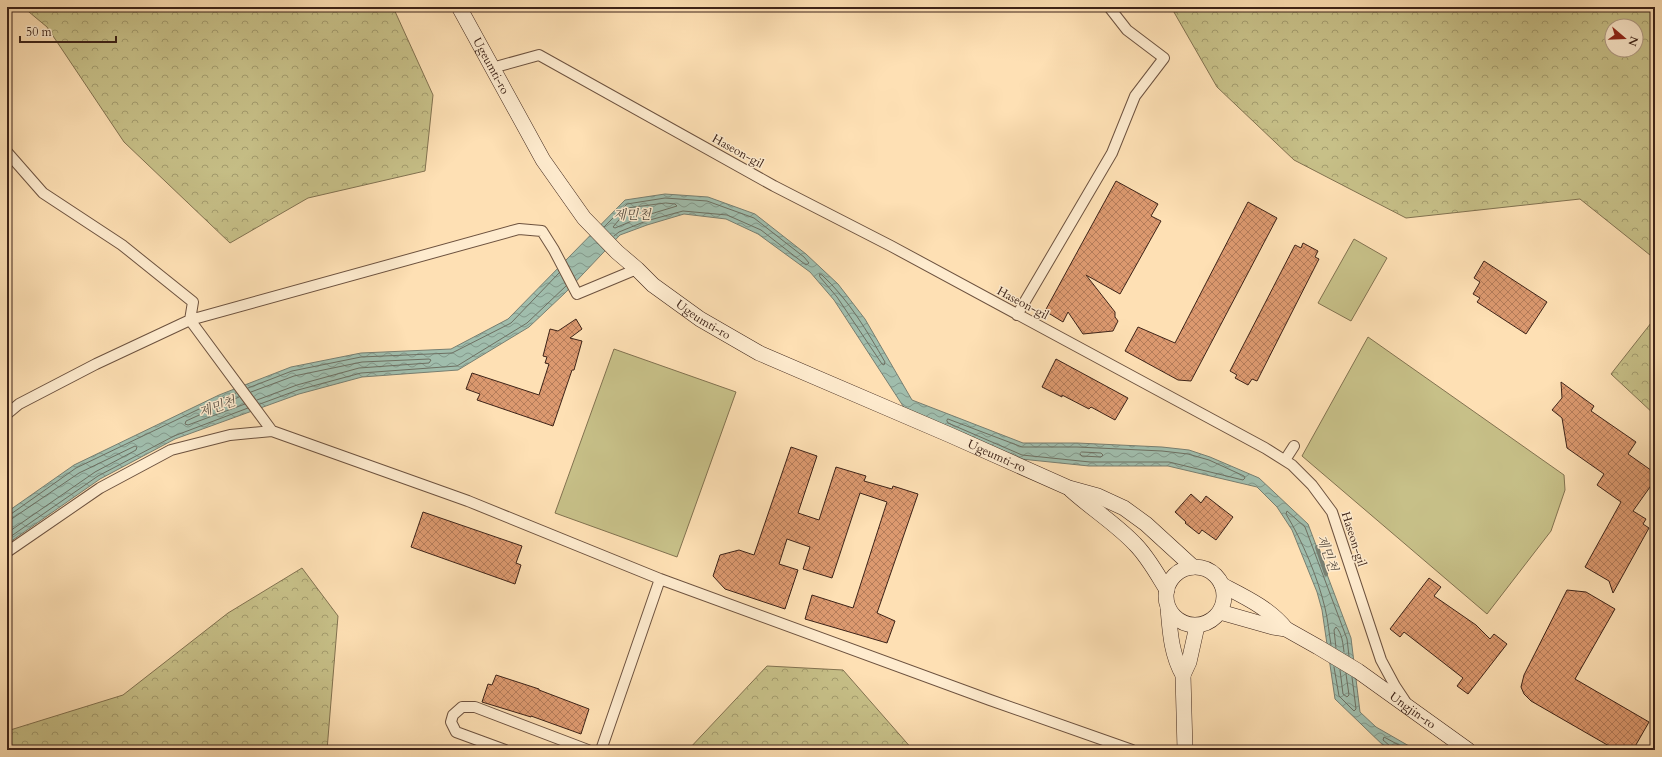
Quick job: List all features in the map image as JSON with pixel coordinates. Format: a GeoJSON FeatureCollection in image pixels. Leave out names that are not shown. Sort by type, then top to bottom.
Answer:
{"type":"FeatureCollection","features":[{"type":"Feature","properties":{"kind":"main road","name":"Ugeumti-ro"},"geometry":{"type":"LineString","coordinates":[[459,7],[543,160],[584,218],[617,252],[653,285],[700,319],[759,353],[1069,488],[1098,496],[1124,508],[1146,524],[1192,567]]}},
{"type":"Feature","properties":{"kind":"main road","name":"Ugeumti-ro"},"geometry":{"type":"LineString","coordinates":[[1069,488],[1086,504],[1112,523],[1136,544],[1149,560],[1167,590]]}},
{"type":"Feature","properties":{"kind":"main road"},"geometry":{"type":"LineString","coordinates":[[1168,608],[1173,616],[1188,625],[1197,626],[1206,623],[1220,612],[1224,594],[1222,585],[1217,577],[1210,572],[1202,568],[1192,567],[1176,574],[1170,581],[1166,599],[1172,645],[1177,665],[1183,675]]}},
{"type":"Feature","properties":{"kind":"main road"},"geometry":{"type":"LineString","coordinates":[[1222,585],[1260,605],[1277,617],[1286,628]]}},
{"type":"Feature","properties":{"kind":"main road"},"geometry":{"type":"LineString","coordinates":[[1220,612],[1273,627],[1286,628]]}},
{"type":"Feature","properties":{"kind":"main road"},"geometry":{"type":"LineString","coordinates":[[1185,750],[1183,675],[1189,662],[1197,626]]}},
{"type":"Feature","properties":{"kind":"main road","name":"Ungjin-ro"},"geometry":{"type":"LineString","coordinates":[[1286,628],[1358,671],[1468,750]]}},
{"type":"Feature","properties":{"kind":"street"},"geometry":{"type":"LineString","coordinates":[[1018,314],[1112,153],[1135,96],[1164,58],[1127,30],[1110,7]]}},
{"type":"Feature","properties":{"kind":"street","name":"Haseon-gil"},"geometry":{"type":"LineString","coordinates":[[492,68],[539,55],[774,186],[891,246],[1018,314],[1285,460],[1312,485],[1332,512],[1381,660],[1395,686],[1414,712]]}},
{"type":"Feature","properties":{"kind":"street"},"geometry":{"type":"LineString","coordinates":[[7,152],[43,193],[122,245],[193,302],[190,320],[272,431]]}},
{"type":"Feature","properties":{"kind":"street"},"geometry":{"type":"LineString","coordinates":[[7,414],[19,404],[96,364],[190,320],[519,229],[542,231],[554,250],[577,294],[637,269]]}},
{"type":"Feature","properties":{"kind":"street"},"geometry":{"type":"LineString","coordinates":[[7,552],[100,488],[171,450],[230,436],[272,431],[468,501],[660,580],[1132,750]]}},
{"type":"Feature","properties":{"kind":"street"},"geometry":{"type":"LineString","coordinates":[[1285,460],[1294,446]]}},
{"type":"Feature","properties":{"kind":"street"},"geometry":{"type":"LineString","coordinates":[[601,750],[660,580]]}},
{"type":"Feature","properties":{"kind":"street"},"geometry":{"type":"LineString","coordinates":[[505,750],[456,732],[451,722],[453,715],[462,707],[475,707],[588,750]]}},
{"type":"Feature","properties":{"kind":"green space"},"geometry":{"type":"Polygon","coordinates":[[[23,7],[393,7],[433,95],[425,171],[308,198],[230,243],[124,142],[47,27],[23,7]]]}},
{"type":"Feature","properties":{"kind":"green space"},"geometry":{"type":"Polygon","coordinates":[[[1171,7],[1655,7],[1655,259],[1580,199],[1406,218],[1294,160],[1217,87],[1171,7]]]}},
{"type":"Feature","properties":{"kind":"green space"},"geometry":{"type":"Polygon","coordinates":[[[1354,239],[1387,258],[1351,321],[1318,303],[1354,239]]]}},
{"type":"Feature","properties":{"kind":"green space"},"geometry":{"type":"Polygon","coordinates":[[[1655,318],[1655,415],[1611,374],[1655,318]]]}},
{"type":"Feature","properties":{"kind":"green space"},"geometry":{"type":"Polygon","coordinates":[[[1368,337],[1564,475],[1565,490],[1551,531],[1487,614],[1302,456],[1368,337]]]}},
{"type":"Feature","properties":{"kind":"green space"},"geometry":{"type":"Polygon","coordinates":[[[614,349],[736,392],[677,557],[555,513],[614,349]]]}},
{"type":"Feature","properties":{"kind":"green space"},"geometry":{"type":"Polygon","coordinates":[[[302,568],[338,616],[327,750],[7,750],[7,731],[123,695],[228,613],[302,568]]]}},
{"type":"Feature","properties":{"kind":"green space"},"geometry":{"type":"Polygon","coordinates":[[[767,666],[843,670],[913,750],[688,750],[767,666]]]}},
{"type":"Feature","properties":{"kind":"water","name":"제민천"},"geometry":{"type":"Polygon","coordinates":[[[665,194],[708,197],[755,214],[806,254],[838,284],[865,319],[912,400],[1023,443],[1077,443],[1162,447],[1189,450],[1210,457],[1259,478],[1308,524],[1351,638],[1360,712],[1376,727],[1416,750],[1388,750],[1335,699],[1322,610],[1317,592],[1292,530],[1277,507],[1257,487],[1168,466],[1089,466],[1021,459],[905,409],[834,300],[810,272],[758,234],[726,219],[684,214],[620,235],[565,293],[529,327],[458,370],[362,377],[299,394],[175,439],[100,479],[7,544],[7,512],[74,465],[219,395],[291,367],[361,353],[451,349],[508,319],[625,200],[665,194]]]}},
{"type":"Feature","properties":{"kind":"building"},"geometry":{"type":"Polygon","coordinates":[[[1116,181],[1158,204],[1151,216],[1161,221],[1120,294],[1086,275],[1115,312],[1115,317],[1118,321],[1113,331],[1083,334],[1068,312],[1063,322],[1045,311],[1116,181]]]}},
{"type":"Feature","properties":{"kind":"building"},"geometry":{"type":"Polygon","coordinates":[[[1248,202],[1277,218],[1191,381],[1178,380],[1125,351],[1138,327],[1175,343],[1248,202]]]}},
{"type":"Feature","properties":{"kind":"building"},"geometry":{"type":"Polygon","coordinates":[[[1303,243],[1318,251],[1315,257],[1319,259],[1257,381],[1252,379],[1248,385],[1235,378],[1237,375],[1230,371],[1295,245],[1301,248],[1303,243]]]}},
{"type":"Feature","properties":{"kind":"building"},"geometry":{"type":"Polygon","coordinates":[[[1484,261],[1547,302],[1526,334],[1477,302],[1480,298],[1473,294],[1480,282],[1474,278],[1484,261]]]}},
{"type":"Feature","properties":{"kind":"building"},"geometry":{"type":"Polygon","coordinates":[[[576,319],[582,329],[570,338],[582,341],[574,370],[572,370],[553,426],[477,400],[480,394],[466,389],[472,373],[539,395],[549,364],[545,363],[547,357],[543,356],[550,329],[558,331],[576,319]]]}},
{"type":"Feature","properties":{"kind":"building"},"geometry":{"type":"Polygon","coordinates":[[[1056,359],[1128,398],[1115,420],[1091,407],[1089,409],[1062,395],[1062,397],[1042,387],[1056,359]]]}},
{"type":"Feature","properties":{"kind":"building"},"geometry":{"type":"Polygon","coordinates":[[[1561,382],[1594,406],[1591,411],[1636,442],[1628,454],[1655,473],[1655,480],[1633,511],[1646,519],[1643,524],[1649,528],[1613,593],[1609,581],[1585,567],[1621,502],[1597,485],[1604,474],[1567,448],[1562,418],[1552,410],[1562,398],[1561,382]]]}},
{"type":"Feature","properties":{"kind":"building"},"geometry":{"type":"Polygon","coordinates":[[[791,447],[817,456],[798,513],[819,520],[836,467],[866,476],[864,481],[892,489],[893,486],[918,494],[877,613],[895,621],[887,643],[805,619],[812,595],[853,608],[887,502],[860,493],[832,578],[803,569],[810,547],[787,539],[779,564],[798,570],[785,609],[725,589],[713,576],[720,555],[739,550],[754,555],[791,447]]]}},
{"type":"Feature","properties":{"kind":"building"},"geometry":{"type":"Polygon","coordinates":[[[1191,494],[1201,503],[1206,496],[1233,517],[1216,540],[1202,530],[1199,534],[1185,523],[1186,522],[1175,512],[1191,494]]]}},
{"type":"Feature","properties":{"kind":"building"},"geometry":{"type":"Polygon","coordinates":[[[423,512],[522,546],[516,563],[521,565],[515,584],[411,547],[423,512]]]}},
{"type":"Feature","properties":{"kind":"building"},"geometry":{"type":"Polygon","coordinates":[[[1429,578],[1441,587],[1434,596],[1476,625],[1490,639],[1494,634],[1507,644],[1468,694],[1457,686],[1463,678],[1404,632],[1400,637],[1390,629],[1429,578]]]}},
{"type":"Feature","properties":{"kind":"building"},"geometry":{"type":"Polygon","coordinates":[[[1567,590],[1586,592],[1615,609],[1575,679],[1649,722],[1633,750],[1616,750],[1531,701],[1524,694],[1521,687],[1524,675],[1567,590]]]}},
{"type":"Feature","properties":{"kind":"building"},"geometry":{"type":"Polygon","coordinates":[[[496,675],[539,689],[589,709],[581,734],[531,716],[482,702],[488,684],[492,685],[496,675]]]}},
{"type":"Feature","properties":{"kind":"waterway","name":"제민천"},"geometry":{"type":"LineString","coordinates":[[1317,547],[1326,574]]}}]}
